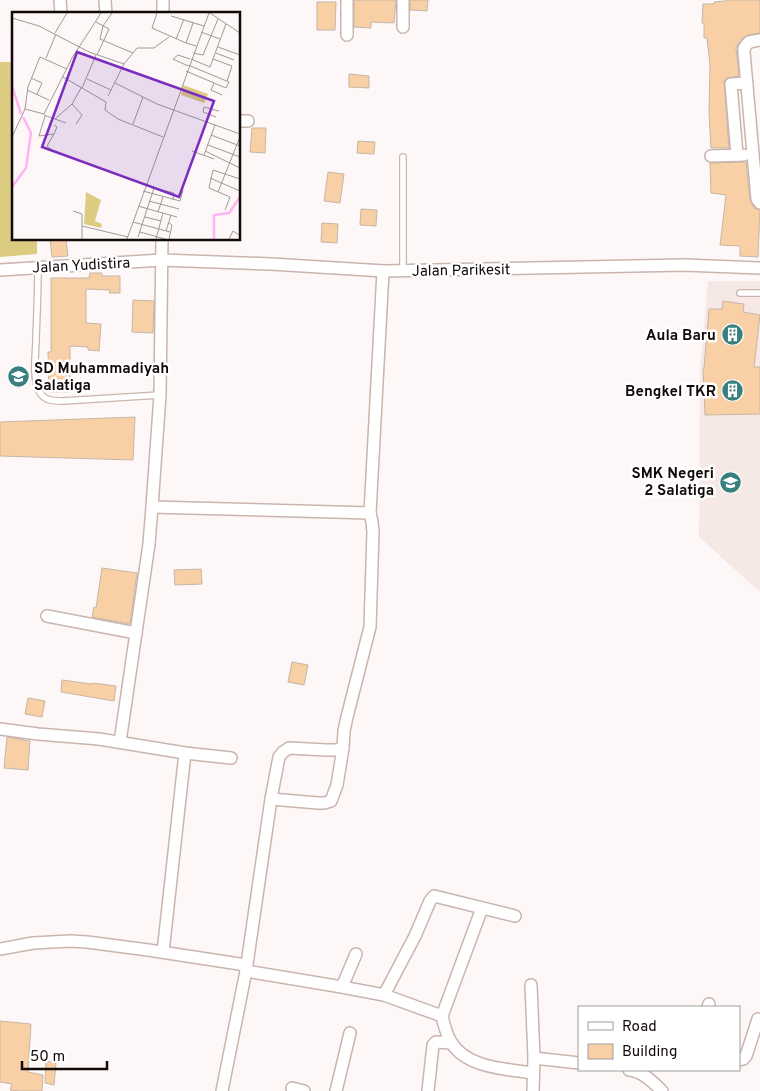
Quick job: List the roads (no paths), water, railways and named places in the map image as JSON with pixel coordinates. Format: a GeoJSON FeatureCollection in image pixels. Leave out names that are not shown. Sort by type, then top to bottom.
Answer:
{"type":"FeatureCollection","features":[{"type":"Feature","properties":{"kind":"street"},"geometry":{"type":"LineString","coordinates":[[346,0],[347,35]]}},
{"type":"Feature","properties":{"kind":"street"},"geometry":{"type":"LineString","coordinates":[[403,0],[404,27]]}},
{"type":"Feature","properties":{"kind":"street"},"geometry":{"type":"LineString","coordinates":[[759,200],[744,48],[749,42],[760,40]]}},
{"type":"Feature","properties":{"kind":"street"},"geometry":{"type":"LineString","coordinates":[[737,155],[731,84],[747,83]]}},
{"type":"Feature","properties":{"kind":"street"},"geometry":{"type":"LineString","coordinates":[[711,156],[753,154]]}},
{"type":"Feature","properties":{"kind":"street"},"geometry":{"type":"LineString","coordinates":[[120,742],[149,544],[160,395],[162,240]]}},
{"type":"Feature","properties":{"kind":"street","name":"Jalan Parikesit"},"geometry":{"type":"LineString","coordinates":[[162,260],[383,271],[684,265],[760,268]]}},
{"type":"Feature","properties":{"kind":"street","name":"Jalan Yudistira"},"geometry":{"type":"LineString","coordinates":[[0,270],[162,260]]}},
{"type":"Feature","properties":{"kind":"street"},"geometry":{"type":"LineString","coordinates":[[271,799],[324,803],[330,801],[337,785],[346,717],[370,627],[373,532],[370,513],[383,271]]}},
{"type":"Feature","properties":{"kind":"street"},"geometry":{"type":"LineString","coordinates":[[152,507],[370,513]]}},
{"type":"Feature","properties":{"kind":"street"},"geometry":{"type":"LineString","coordinates":[[47,616],[136,633]]}},
{"type":"Feature","properties":{"kind":"street"},"geometry":{"type":"LineString","coordinates":[[0,729],[99,739],[185,753],[231,758]]}},
{"type":"Feature","properties":{"kind":"street"},"geometry":{"type":"LineString","coordinates":[[222,1091],[246,968],[278,763],[283,752],[289,748],[335,750],[343,748]]}},
{"type":"Feature","properties":{"kind":"street"},"geometry":{"type":"LineString","coordinates":[[163,952],[185,753]]}},
{"type":"Feature","properties":{"kind":"street"},"geometry":{"type":"LineString","coordinates":[[384,995],[434,896],[515,916]]}},
{"type":"Feature","properties":{"kind":"street"},"geometry":{"type":"LineString","coordinates":[[482,908],[442,1016],[445,1028],[451,1043],[460,1053],[472,1060],[482,1064],[533,1073]]}},
{"type":"Feature","properties":{"kind":"street"},"geometry":{"type":"LineString","coordinates":[[0,948],[70,941],[163,952],[384,995],[442,1016]]}},
{"type":"Feature","properties":{"kind":"street"},"geometry":{"type":"LineString","coordinates":[[342,987],[356,954]]}},
{"type":"Feature","properties":{"kind":"street"},"geometry":{"type":"LineString","coordinates":[[531,985],[534,1058],[533,1091]]}},
{"type":"Feature","properties":{"kind":"street"},"geometry":{"type":"LineString","coordinates":[[740,1060],[746,1056],[758,1020]]}},
{"type":"Feature","properties":{"kind":"street"},"geometry":{"type":"LineString","coordinates":[[336,1091],[350,1033]]}},
{"type":"Feature","properties":{"kind":"street"},"geometry":{"type":"LineString","coordinates":[[428,1091],[433,1045],[436,1042],[451,1043]]}},
{"type":"Feature","properties":{"kind":"street"},"geometry":{"type":"LineString","coordinates":[[534,1058],[578,1063]]}},
{"type":"Feature","properties":{"kind":"street"},"geometry":{"type":"LineString","coordinates":[[635,1071],[650,1080],[662,1091]]}},
{"type":"Feature","properties":{"kind":"lane"},"geometry":{"type":"LineString","coordinates":[[403,158],[403,271]]}},
{"type":"Feature","properties":{"kind":"lane"},"geometry":{"type":"LineString","coordinates":[[38,268],[35,361],[36,381],[39,392],[44,398],[51,401],[63,401],[160,395]]}},
{"type":"Feature","properties":{"kind":"lane"},"geometry":{"type":"LineString","coordinates":[[740,292],[760,293]]}},
{"type":"Feature","properties":{"kind":"place","name":"Aula Baru"},"geometry":{"type":"Point","coordinates":[732,335]}},
{"type":"Feature","properties":{"kind":"place","name":"SD Muhammadiyah Salatiga"},"geometry":{"type":"Point","coordinates":[18,377]}},
{"type":"Feature","properties":{"kind":"place","name":"Bengkel TKR"},"geometry":{"type":"Point","coordinates":[732,391]}},
{"type":"Feature","properties":{"kind":"place","name":"SMK Negeri 2 Salatiga"},"geometry":{"type":"Point","coordinates":[730,482]}}]}
